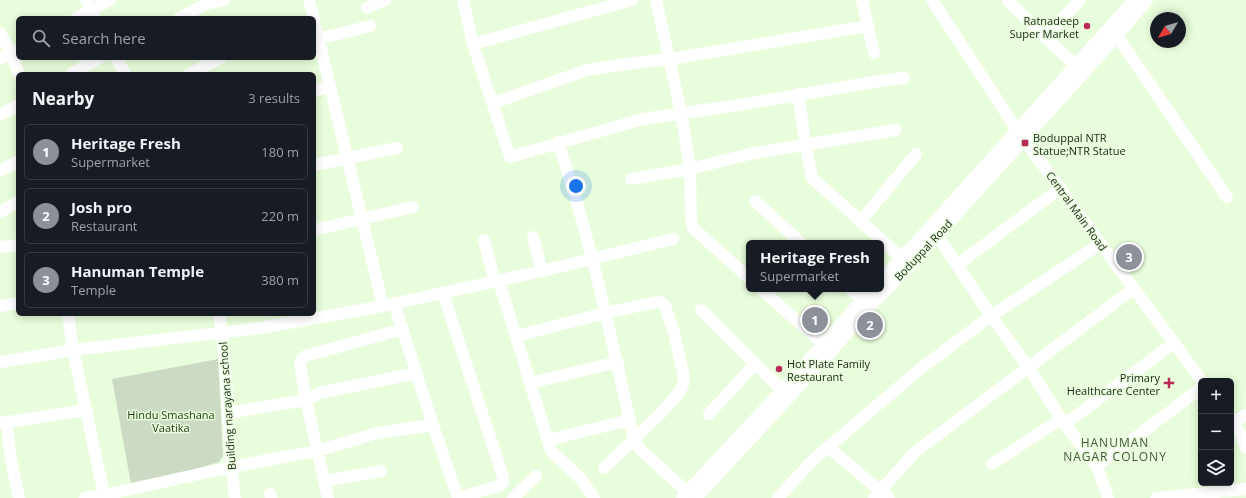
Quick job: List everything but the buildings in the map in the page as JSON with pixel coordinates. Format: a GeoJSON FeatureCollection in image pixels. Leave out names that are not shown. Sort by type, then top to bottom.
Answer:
{"type":"FeatureCollection","features":[{"type":"Feature","properties":{"kind":"street"},"geometry":{"type":"LineString","coordinates":[[79,16],[90,9],[110,0]]}},
{"type":"Feature","properties":{"kind":"street"},"geometry":{"type":"LineString","coordinates":[[183,16],[209,3],[224,0]]}},
{"type":"Feature","properties":{"kind":"street"},"geometry":{"type":"LineString","coordinates":[[309,0],[313,16]]}},
{"type":"Feature","properties":{"kind":"street"},"geometry":{"type":"LineString","coordinates":[[367,8],[385,0]]}},
{"type":"Feature","properties":{"kind":"street"},"geometry":{"type":"LineString","coordinates":[[464,0],[473,44],[510,156],[643,119],[904,78]]}},
{"type":"Feature","properties":{"kind":"street"},"geometry":{"type":"LineString","coordinates":[[473,44],[632,0]]}},
{"type":"Feature","properties":{"kind":"street"},"geometry":{"type":"LineString","coordinates":[[656,0],[682,112],[690,169],[691,219],[693,228],[746,275]]}},
{"type":"Feature","properties":{"kind":"street"},"geometry":{"type":"LineString","coordinates":[[862,0],[874,54]]}},
{"type":"Feature","properties":{"kind":"street","name":"Central Main Road"},"geometry":{"type":"LineString","coordinates":[[932,0],[1021,134],[1100,244],[1200,378]]}},
{"type":"Feature","properties":{"kind":"street"},"geometry":{"type":"LineString","coordinates":[[1045,37],[1080,0]]}},
{"type":"Feature","properties":{"kind":"street","name":"Boduppal Road"},"geometry":{"type":"LineString","coordinates":[[884,291],[937,235],[1021,134],[1075,65],[1134,0]]}},
{"type":"Feature","properties":{"kind":"street","name":"Boduppal Road"},"geometry":{"type":"LineString","coordinates":[[884,277],[1117,36],[1147,0]]}},
{"type":"Feature","properties":{"kind":"street"},"geometry":{"type":"LineString","coordinates":[[1012,2],[1045,37],[1075,65]]}},
{"type":"Feature","properties":{"kind":"street"},"geometry":{"type":"LineString","coordinates":[[370,26],[317,40],[362,218],[388,305],[403,329],[458,498],[485,494],[503,483],[503,477],[443,293]]}},
{"type":"Feature","properties":{"kind":"street"},"geometry":{"type":"LineString","coordinates":[[493,103],[587,70],[670,59],[868,26]]}},
{"type":"Feature","properties":{"kind":"street"},"geometry":{"type":"LineString","coordinates":[[0,33],[14,51],[0,59]]}},
{"type":"Feature","properties":{"kind":"street"},"geometry":{"type":"LineString","coordinates":[[1117,36],[1227,197]]}},
{"type":"Feature","properties":{"kind":"street"},"geometry":{"type":"LineString","coordinates":[[16,60],[19,72]]}},
{"type":"Feature","properties":{"kind":"street"},"geometry":{"type":"LineString","coordinates":[[75,72],[96,60]]}},
{"type":"Feature","properties":{"kind":"street"},"geometry":{"type":"LineString","coordinates":[[117,60],[123,72]]}},
{"type":"Feature","properties":{"kind":"street"},"geometry":{"type":"LineString","coordinates":[[194,72],[217,60]]}},
{"type":"Feature","properties":{"kind":"street"},"geometry":{"type":"LineString","coordinates":[[316,90],[329,86]]}},
{"type":"Feature","properties":{"kind":"street"},"geometry":{"type":"LineString","coordinates":[[798,94],[812,178],[881,240]]}},
{"type":"Feature","properties":{"kind":"street"},"geometry":{"type":"LineString","coordinates":[[0,115],[16,105]]}},
{"type":"Feature","properties":{"kind":"street"},"geometry":{"type":"LineString","coordinates":[[631,179],[690,169],[750,154],[896,130]]}},
{"type":"Feature","properties":{"kind":"street"},"geometry":{"type":"LineString","coordinates":[[558,142],[593,259],[618,362],[634,439],[640,449],[688,496]]}},
{"type":"Feature","properties":{"kind":"street"},"geometry":{"type":"LineString","coordinates":[[316,165],[397,148]]}},
{"type":"Feature","properties":{"kind":"street"},"geometry":{"type":"LineString","coordinates":[[860,222],[916,154]]}},
{"type":"Feature","properties":{"kind":"street"},"geometry":{"type":"LineString","coordinates":[[0,171],[16,162]]}},
{"type":"Feature","properties":{"kind":"street"},"geometry":{"type":"LineString","coordinates":[[957,265],[1060,188]]}},
{"type":"Feature","properties":{"kind":"street"},"geometry":{"type":"LineString","coordinates":[[755,201],[798,240]]}},
{"type":"Feature","properties":{"kind":"street"},"geometry":{"type":"LineString","coordinates":[[0,212],[16,203]]}},
{"type":"Feature","properties":{"kind":"street"},"geometry":{"type":"LineString","coordinates":[[316,230],[413,207]]}},
{"type":"Feature","properties":{"kind":"street"},"geometry":{"type":"LineString","coordinates":[[937,235],[991,316],[1029,368],[1063,421],[1097,466],[1108,498]]}},
{"type":"Feature","properties":{"kind":"street"},"geometry":{"type":"LineString","coordinates":[[533,237],[542,272]]}},
{"type":"Feature","properties":{"kind":"street"},"geometry":{"type":"LineString","coordinates":[[0,362],[73,350],[222,334],[322,318],[542,272],[673,239]]}},
{"type":"Feature","properties":{"kind":"street"},"geometry":{"type":"LineString","coordinates":[[484,240],[516,336],[551,451],[581,479],[594,498]]}},
{"type":"Feature","properties":{"kind":"street"},"geometry":{"type":"LineString","coordinates":[[884,243],[902,258]]}},
{"type":"Feature","properties":{"kind":"street"},"geometry":{"type":"LineString","coordinates":[[778,498],[813,460],[920,369],[991,316],[1100,244]]}},
{"type":"Feature","properties":{"kind":"street"},"geometry":{"type":"LineString","coordinates":[[0,247],[16,245]]}},
{"type":"Feature","properties":{"kind":"street"},"geometry":{"type":"LineString","coordinates":[[828,447],[882,495],[915,452],[1133,289]]}},
{"type":"Feature","properties":{"kind":"street"},"geometry":{"type":"LineString","coordinates":[[765,292],[828,348]]}},
{"type":"Feature","properties":{"kind":"street"},"geometry":{"type":"LineString","coordinates":[[853,292],[862,300]]}},
{"type":"Feature","properties":{"kind":"street","name":"Boduppal Road"},"geometry":{"type":"LineString","coordinates":[[688,496],[782,390],[828,348],[869,292]]}},
{"type":"Feature","properties":{"kind":"street","name":"Boduppal Road"},"geometry":{"type":"LineString","coordinates":[[688,496],[883,292]]}},
{"type":"Feature","properties":{"kind":"street"},"geometry":{"type":"LineString","coordinates":[[516,336],[605,313],[657,302],[662,303],[665,306],[674,333],[684,377],[683,385],[678,394],[661,413],[604,468]]}},
{"type":"Feature","properties":{"kind":"street"},"geometry":{"type":"LineString","coordinates":[[0,306],[16,303]]}},
{"type":"Feature","properties":{"kind":"street"},"geometry":{"type":"LineString","coordinates":[[701,310],[782,390]]}},
{"type":"Feature","properties":{"kind":"street"},"geometry":{"type":"LineString","coordinates":[[68,316],[73,350],[104,495]]}},
{"type":"Feature","properties":{"kind":"street","name":"Building narayana school"},"geometry":{"type":"LineString","coordinates":[[219,316],[222,334],[231,467],[235,498]]}},
{"type":"Feature","properties":{"kind":"street"},"geometry":{"type":"LineString","coordinates":[[328,498],[306,400],[300,364],[305,356],[403,329]]}},
{"type":"Feature","properties":{"kind":"street"},"geometry":{"type":"LineString","coordinates":[[992,464],[1063,421],[1174,343]]}},
{"type":"Feature","properties":{"kind":"street"},"geometry":{"type":"LineString","coordinates":[[530,383],[618,362]]}},
{"type":"Feature","properties":{"kind":"street"},"geometry":{"type":"LineString","coordinates":[[709,414],[755,364]]}},
{"type":"Feature","properties":{"kind":"street"},"geometry":{"type":"LineString","coordinates":[[228,414],[306,400],[319,393],[417,372]]}},
{"type":"Feature","properties":{"kind":"street"},"geometry":{"type":"LineString","coordinates":[[1097,466],[1198,390]]}},
{"type":"Feature","properties":{"kind":"street"},"geometry":{"type":"LineString","coordinates":[[19,498],[5,456],[3,422],[87,410]]}},
{"type":"Feature","properties":{"kind":"street"},"geometry":{"type":"LineString","coordinates":[[1234,420],[1246,415]]}},
{"type":"Feature","properties":{"kind":"street"},"geometry":{"type":"LineString","coordinates":[[548,440],[630,420]]}},
{"type":"Feature","properties":{"kind":"street"},"geometry":{"type":"LineString","coordinates":[[85,498],[231,467],[317,451],[377,433],[433,425]]}},
{"type":"Feature","properties":{"kind":"street"},"geometry":{"type":"LineString","coordinates":[[1234,425],[1246,448]]}},
{"type":"Feature","properties":{"kind":"street"},"geometry":{"type":"LineString","coordinates":[[325,480],[381,471]]}},
{"type":"Feature","properties":{"kind":"street"},"geometry":{"type":"LineString","coordinates":[[513,498],[536,476]]}},
{"type":"Feature","properties":{"kind":"street"},"geometry":{"type":"LineString","coordinates":[[1156,498],[1246,489]]}},
{"type":"Feature","properties":{"kind":"green space","name":"Hindu Smashana Vaatika"},"geometry":{"type":"Polygon","coordinates":[[[218,359],[223,456],[219,462],[162,479],[131,484],[112,379],[218,359]]]}},
{"type":"Feature","properties":{"kind":"place","name":"Ratnadeep Super Market"},"geometry":{"type":"Point","coordinates":[1087,26]}},
{"type":"Feature","properties":{"kind":"place","name":"Boduppal NTR Statue;NTR Statue"},"geometry":{"type":"Point","coordinates":[1025,143]}},
{"type":"Feature","properties":{"kind":"place","name":"Hanuman Temple"},"geometry":{"type":"Point","coordinates":[1129,257]}},
{"type":"Feature","properties":{"kind":"place","name":"Heritage Fresh"},"geometry":{"type":"Point","coordinates":[815,320]}},
{"type":"Feature","properties":{"kind":"place","name":"Josh pro"},"geometry":{"type":"Point","coordinates":[870,325]}},
{"type":"Feature","properties":{"kind":"place","name":"Hot Plate Family Restaurant"},"geometry":{"type":"Point","coordinates":[779,369]}},
{"type":"Feature","properties":{"kind":"place","name":"Primary Healthcare Center"},"geometry":{"type":"Point","coordinates":[1169,383]}},
{"type":"Feature","properties":{"kind":"district","name":"HANUMAN NAGAR COLONY"},"geometry":{"type":"Point","coordinates":[1115,449]}}]}
